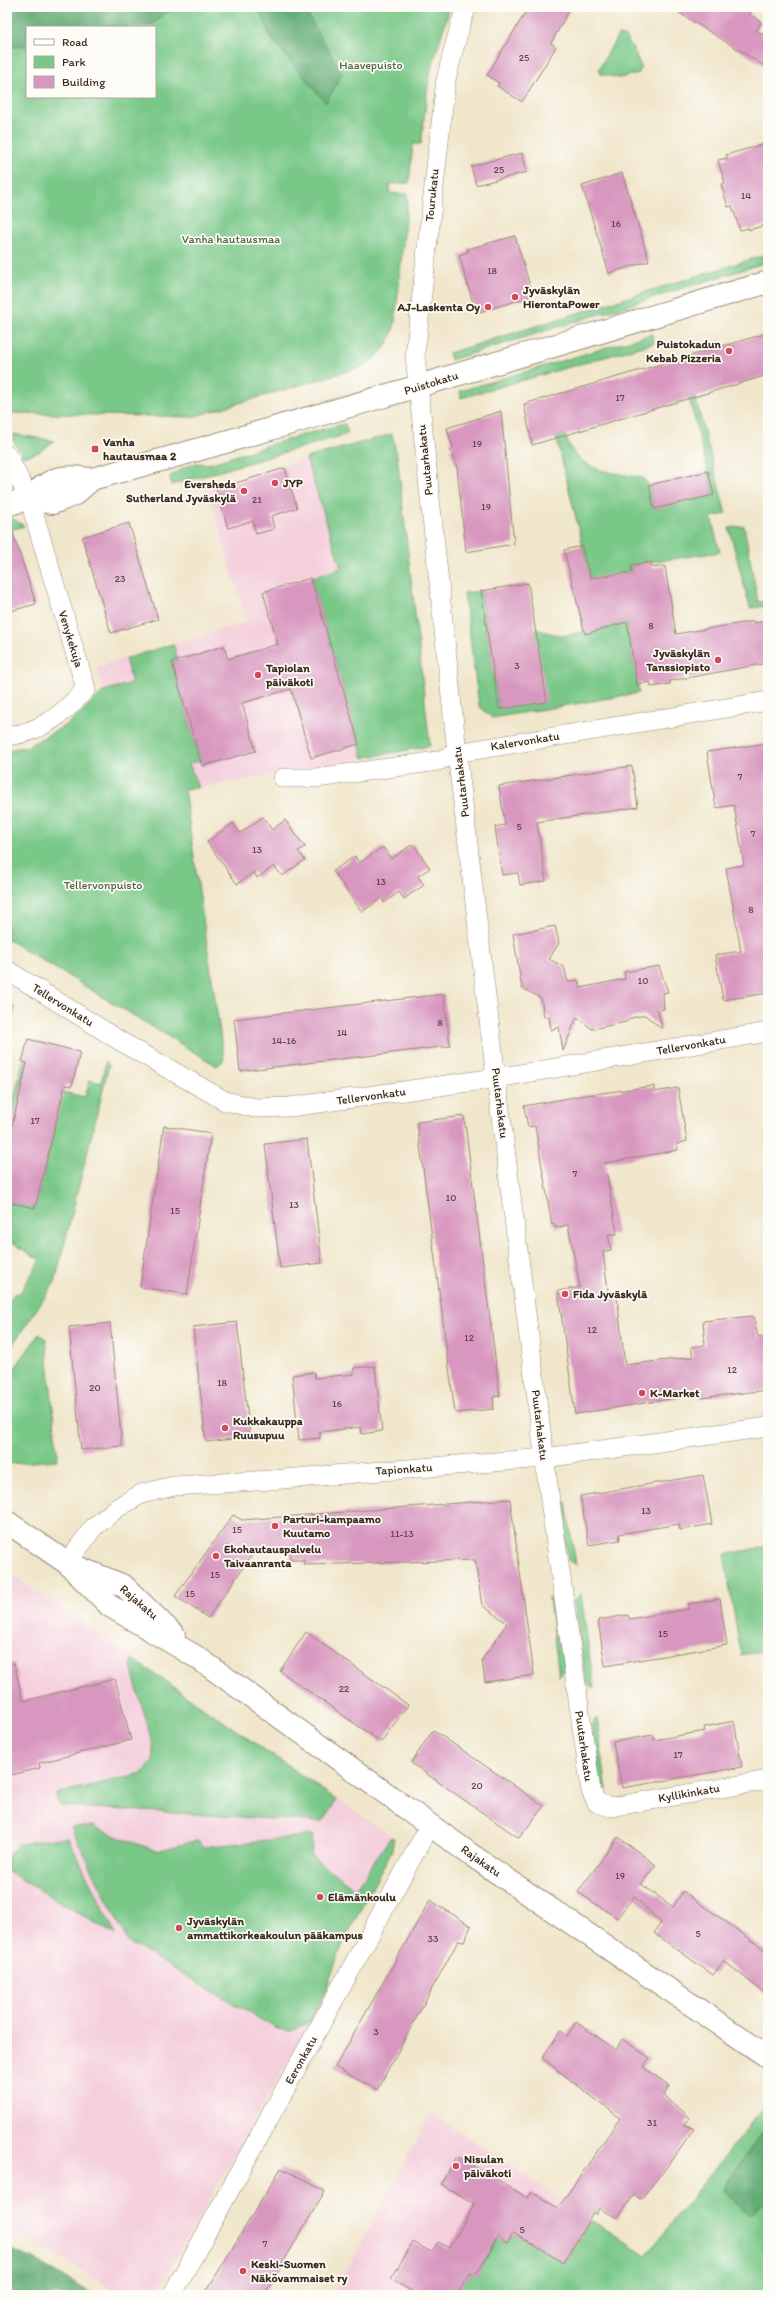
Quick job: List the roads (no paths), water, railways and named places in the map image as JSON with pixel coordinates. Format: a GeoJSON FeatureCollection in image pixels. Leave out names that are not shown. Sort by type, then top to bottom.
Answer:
{"type":"FeatureCollection","features":[{"type":"Feature","properties":{"kind":"main road","name":"Puistokatu"},"geometry":{"type":"LineString","coordinates":[[7,505],[29,498],[52,480],[69,476],[92,479],[319,416],[768,282]]}},
{"type":"Feature","properties":{"kind":"main road","name":"Rajakatu"},"geometry":{"type":"LineString","coordinates":[[7,1522],[68,1563],[124,1586],[198,1658],[430,1825],[768,2057]]}},
{"type":"Feature","properties":{"kind":"street","name":"Tourukatu"},"geometry":{"type":"LineString","coordinates":[[418,387],[416,342],[446,79],[461,22],[467,7]]}},
{"type":"Feature","properties":{"kind":"street","name":"Puutarhakatu"},"geometry":{"type":"LineString","coordinates":[[418,387],[457,753],[544,1458],[591,1791],[597,1803],[611,1807]]}},
{"type":"Feature","properties":{"kind":"street"},"geometry":{"type":"LineString","coordinates":[[7,455],[29,498]]}},
{"type":"Feature","properties":{"kind":"street","name":"Venykekuja"},"geometry":{"type":"LineString","coordinates":[[7,736],[20,735],[47,724],[67,710],[86,689],[29,498]]}},
{"type":"Feature","properties":{"kind":"street","name":"Kalervonkatu"},"geometry":{"type":"LineString","coordinates":[[283,778],[316,778],[438,761],[457,753],[768,701]]}},
{"type":"Feature","properties":{"kind":"street","name":"Tellervonkatu"},"geometry":{"type":"LineString","coordinates":[[7,970],[125,1044],[208,1092],[226,1101],[255,1108],[290,1107],[496,1078],[768,1032]]}},
{"type":"Feature","properties":{"kind":"street","name":"Tapionkatu"},"geometry":{"type":"LineString","coordinates":[[68,1563],[93,1528],[117,1508],[142,1494],[158,1489],[174,1486],[271,1480],[544,1458],[768,1427]]}},
{"type":"Feature","properties":{"kind":"street","name":"Kyllikinkatu"},"geometry":{"type":"LineString","coordinates":[[611,1807],[768,1780]]}},
{"type":"Feature","properties":{"kind":"street","name":"Eeronkatu"},"geometry":{"type":"LineString","coordinates":[[172,2295],[430,1825]]}},
{"type":"Feature","properties":{"kind":"place","name":"Jyväskylän HierontaPower"},"geometry":{"type":"Point","coordinates":[515,297]}},
{"type":"Feature","properties":{"kind":"place","name":"AJ-Laskenta Oy"},"geometry":{"type":"Point","coordinates":[488,307]}},
{"type":"Feature","properties":{"kind":"place","name":"Puistokadun Kebab Pizzeria"},"geometry":{"type":"Point","coordinates":[729,351]}},
{"type":"Feature","properties":{"kind":"place","name":"Vanha hautausmaa 2"},"geometry":{"type":"Point","coordinates":[95,449]}},
{"type":"Feature","properties":{"kind":"place","name":"JYP"},"geometry":{"type":"Point","coordinates":[275,483]}},
{"type":"Feature","properties":{"kind":"place","name":"Eversheds Sutherland Jyväskylä"},"geometry":{"type":"Point","coordinates":[244,491]}},
{"type":"Feature","properties":{"kind":"place","name":"Jyväskylän Tanssiopisto"},"geometry":{"type":"Point","coordinates":[718,660]}},
{"type":"Feature","properties":{"kind":"place","name":"Tapiolan päiväkoti"},"geometry":{"type":"Point","coordinates":[258,675]}},
{"type":"Feature","properties":{"kind":"place","name":"Fida Jyväskylä"},"geometry":{"type":"Point","coordinates":[565,1294]}},
{"type":"Feature","properties":{"kind":"place","name":"K-Market"},"geometry":{"type":"Point","coordinates":[642,1393]}},
{"type":"Feature","properties":{"kind":"place","name":"Kukkakauppa Ruusupuu"},"geometry":{"type":"Point","coordinates":[225,1428]}},
{"type":"Feature","properties":{"kind":"place","name":"Parturi-kampaamo Kuutamo"},"geometry":{"type":"Point","coordinates":[275,1526]}},
{"type":"Feature","properties":{"kind":"place","name":"Ekohautauspalvelu Taivaanranta"},"geometry":{"type":"Point","coordinates":[216,1556]}},
{"type":"Feature","properties":{"kind":"place","name":"Elämänkoulu"},"geometry":{"type":"Point","coordinates":[320,1897]}},
{"type":"Feature","properties":{"kind":"place","name":"Jyväskylän ammattikorkeakoulun pääkampus"},"geometry":{"type":"Point","coordinates":[179,1928]}},
{"type":"Feature","properties":{"kind":"place","name":"Nisulan päiväkoti"},"geometry":{"type":"Point","coordinates":[456,2166]}},
{"type":"Feature","properties":{"kind":"place","name":"Keski-Suomen Näkövammaiset ry"},"geometry":{"type":"Point","coordinates":[243,2271]}},
{"type":"Feature","properties":{"kind":"park label","name":"Haavepuisto"},"geometry":{"type":"Point","coordinates":[371,65]}},
{"type":"Feature","properties":{"kind":"park label","name":"Vanha hautausmaa"},"geometry":{"type":"Point","coordinates":[231,239]}},
{"type":"Feature","properties":{"kind":"park label","name":"Tellervonpuisto"},"geometry":{"type":"Point","coordinates":[103,885]}}]}
